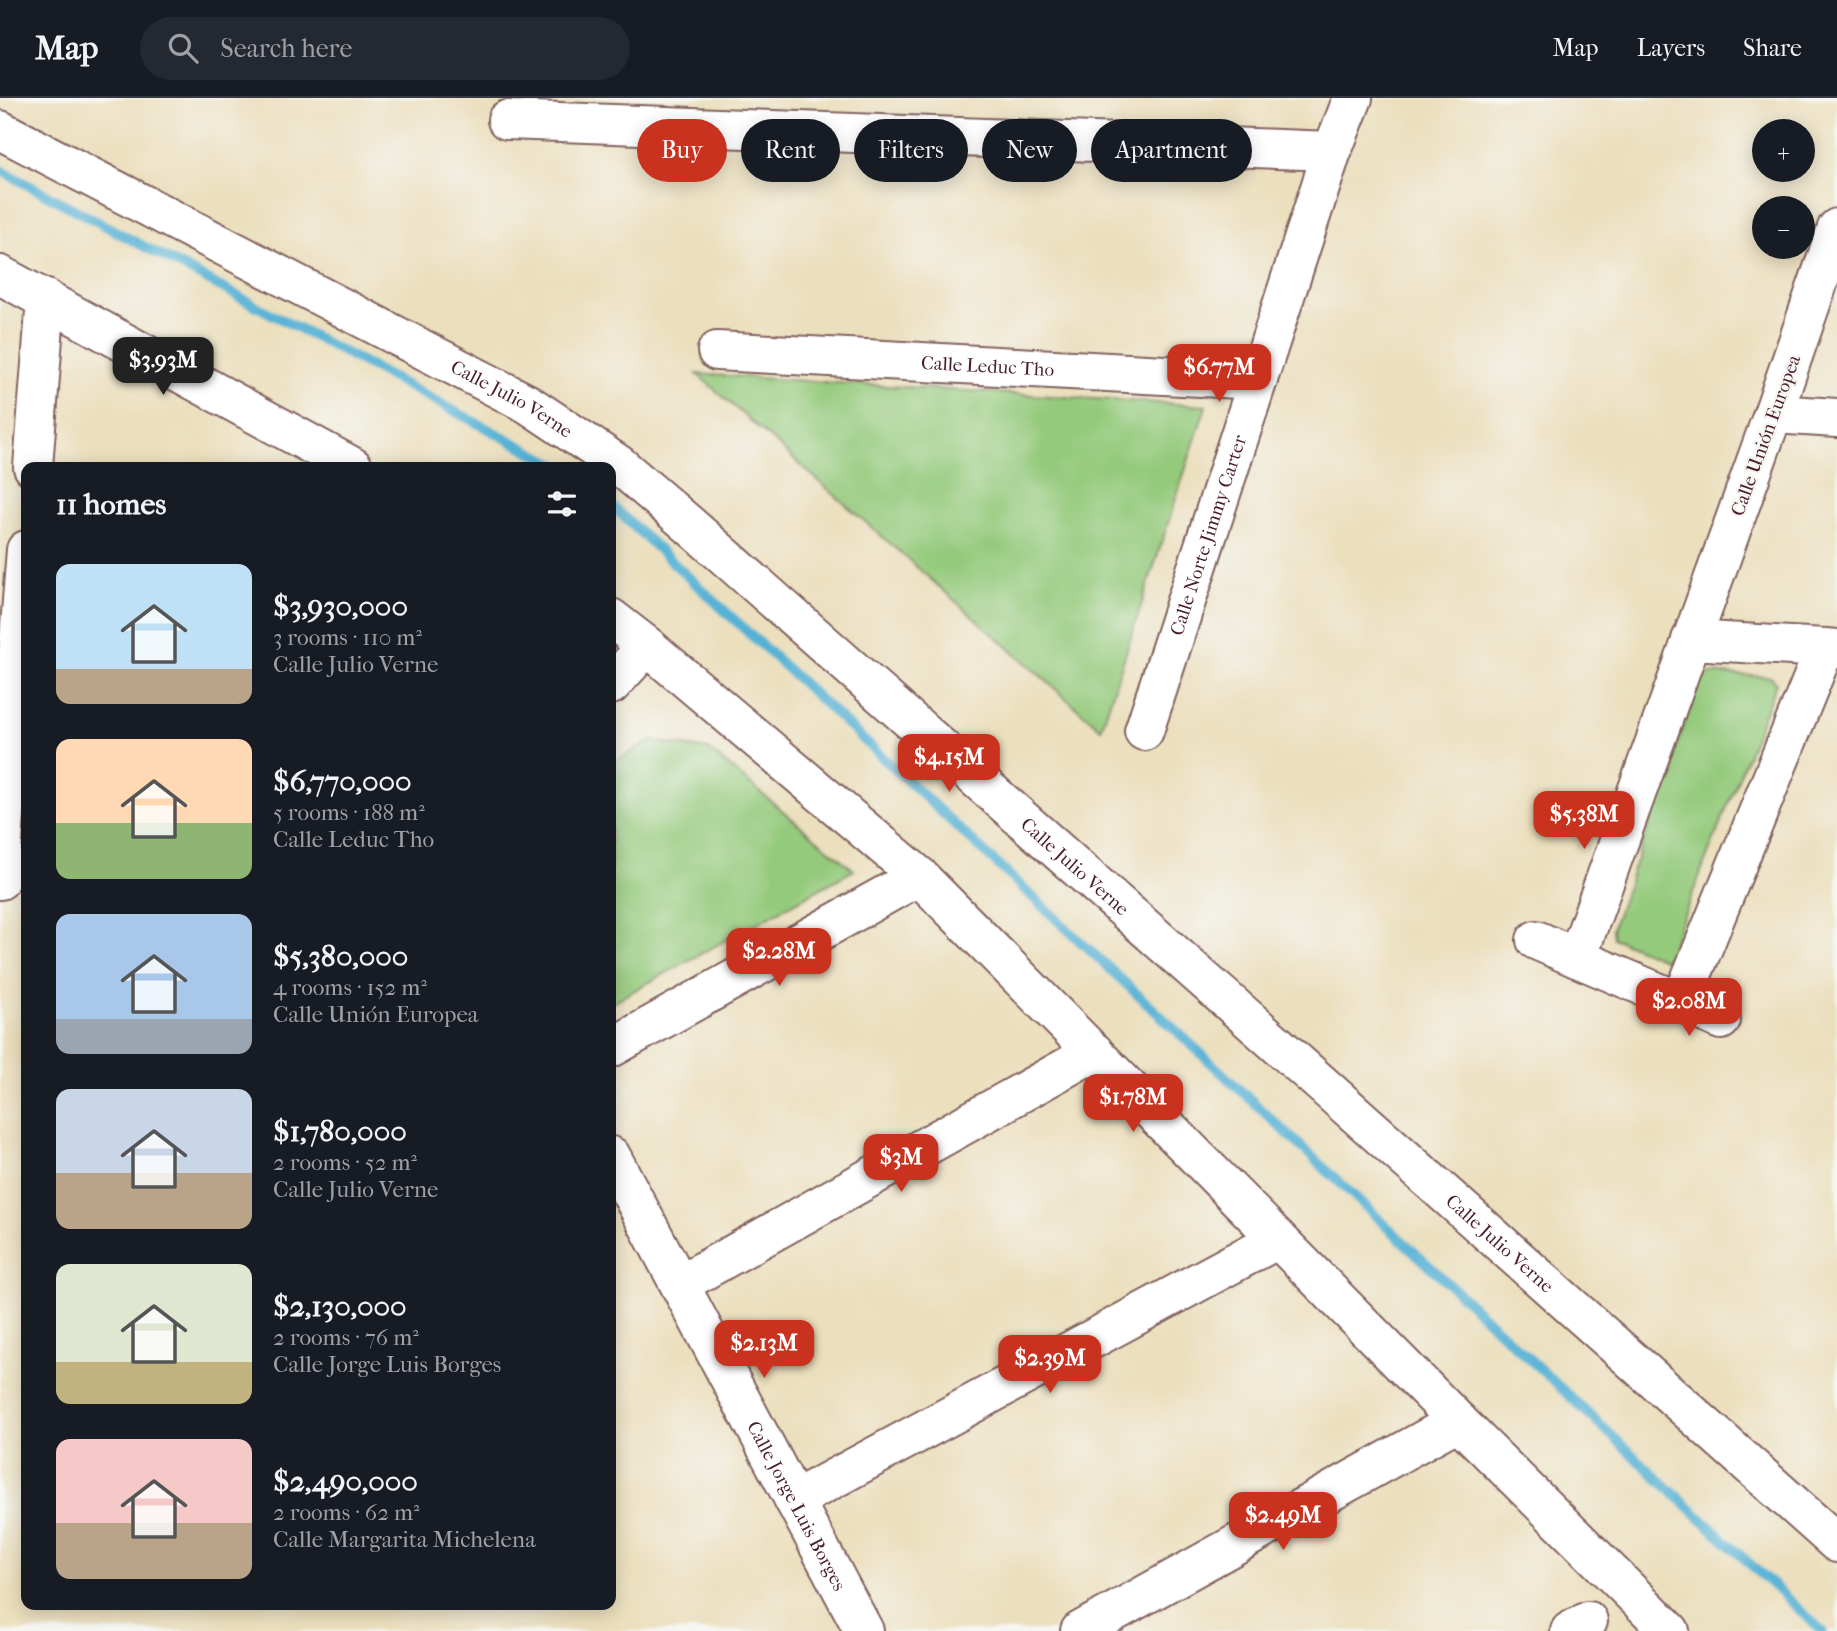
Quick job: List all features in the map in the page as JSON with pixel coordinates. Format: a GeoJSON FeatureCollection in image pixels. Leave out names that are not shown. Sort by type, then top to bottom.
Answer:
{"type":"FeatureCollection","features":[{"type":"Feature","properties":{"kind":"street","name":"Calle Norte Jimmy Carter"},"geometry":{"type":"LineString","coordinates":[[1144,731],[1332,151],[1353,98]]}},
{"type":"Feature","properties":{"kind":"street"},"geometry":{"type":"LineString","coordinates":[[507,120],[1332,151]]}},
{"type":"Feature","properties":{"kind":"street","name":"Calle Julio Verne"},"geometry":{"type":"LineString","coordinates":[[0,130],[528,404],[615,462]]}},
{"type":"Feature","properties":{"kind":"street","name":"Calle Unión Europea"},"geometry":{"type":"LineString","coordinates":[[1577,958],[1773,414],[1837,228]]}},
{"type":"Feature","properties":{"kind":"street"},"geometry":{"type":"LineString","coordinates":[[0,275],[344,462]]}},
{"type":"Feature","properties":{"kind":"street"},"geometry":{"type":"LineString","coordinates":[[33,462],[46,299]]}},
{"type":"Feature","properties":{"kind":"street","name":"Calle Leduc Tho"},"geometry":{"type":"LineString","coordinates":[[717,351],[1258,380]]}},
{"type":"Feature","properties":{"kind":"street"},"geometry":{"type":"LineString","coordinates":[[1773,414],[1837,418]]}},
{"type":"Feature","properties":{"kind":"street","name":"Calle Julio Verne"},"geometry":{"type":"LineString","coordinates":[[616,463],[688,523],[1250,1020],[1837,1544]]}},
{"type":"Feature","properties":{"kind":"street"},"geometry":{"type":"LineString","coordinates":[[0,880],[21,615]]}},
{"type":"Feature","properties":{"kind":"street"},"geometry":{"type":"LineString","coordinates":[[616,622],[919,876],[1458,1421],[1670,1631]]}},
{"type":"Feature","properties":{"kind":"street"},"geometry":{"type":"LineString","coordinates":[[1681,1002],[1831,649],[1691,640]]}},
{"type":"Feature","properties":{"kind":"street"},"geometry":{"type":"LineString","coordinates":[[616,680],[647,646]]}},
{"type":"Feature","properties":{"kind":"street"},"geometry":{"type":"LineString","coordinates":[[1,874],[21,876]]}},
{"type":"Feature","properties":{"kind":"street"},"geometry":{"type":"LineString","coordinates":[[616,1045],[919,876]]}},
{"type":"Feature","properties":{"kind":"street"},"geometry":{"type":"LineString","coordinates":[[1536,940],[1721,1020]]}},
{"type":"Feature","properties":{"kind":"street"},"geometry":{"type":"LineString","coordinates":[[680,1284],[1094,1052]]}},
{"type":"Feature","properties":{"kind":"street","name":"Calle Jorge Luis Borges"},"geometry":{"type":"LineString","coordinates":[[616,1165],[864,1631]]}},
{"type":"Feature","properties":{"kind":"street"},"geometry":{"type":"LineString","coordinates":[[794,1500],[1278,1239]]}},
{"type":"Feature","properties":{"kind":"street"},"geometry":{"type":"LineString","coordinates":[[1080,1631],[1458,1421]]}},
{"type":"Feature","properties":{"kind":"green space"},"geometry":{"type":"Polygon","coordinates":[[[697,374],[1206,406],[1101,729],[697,374]]]}},
{"type":"Feature","properties":{"kind":"green space"},"geometry":{"type":"Polygon","coordinates":[[[1705,673],[1771,677],[1776,684],[1666,960],[1613,938],[1612,929],[1701,677],[1705,673]]]}},
{"type":"Feature","properties":{"kind":"green space"},"geometry":{"type":"Polygon","coordinates":[[[651,741],[709,750],[854,870],[616,1000],[616,761],[651,741]]]}},
{"type":"Feature","properties":{"kind":"waterway"},"geometry":{"type":"LineString","coordinates":[[0,170],[551,462]]}},
{"type":"Feature","properties":{"kind":"waterway"},"geometry":{"type":"LineString","coordinates":[[616,510],[1822,1631]]}}]}
